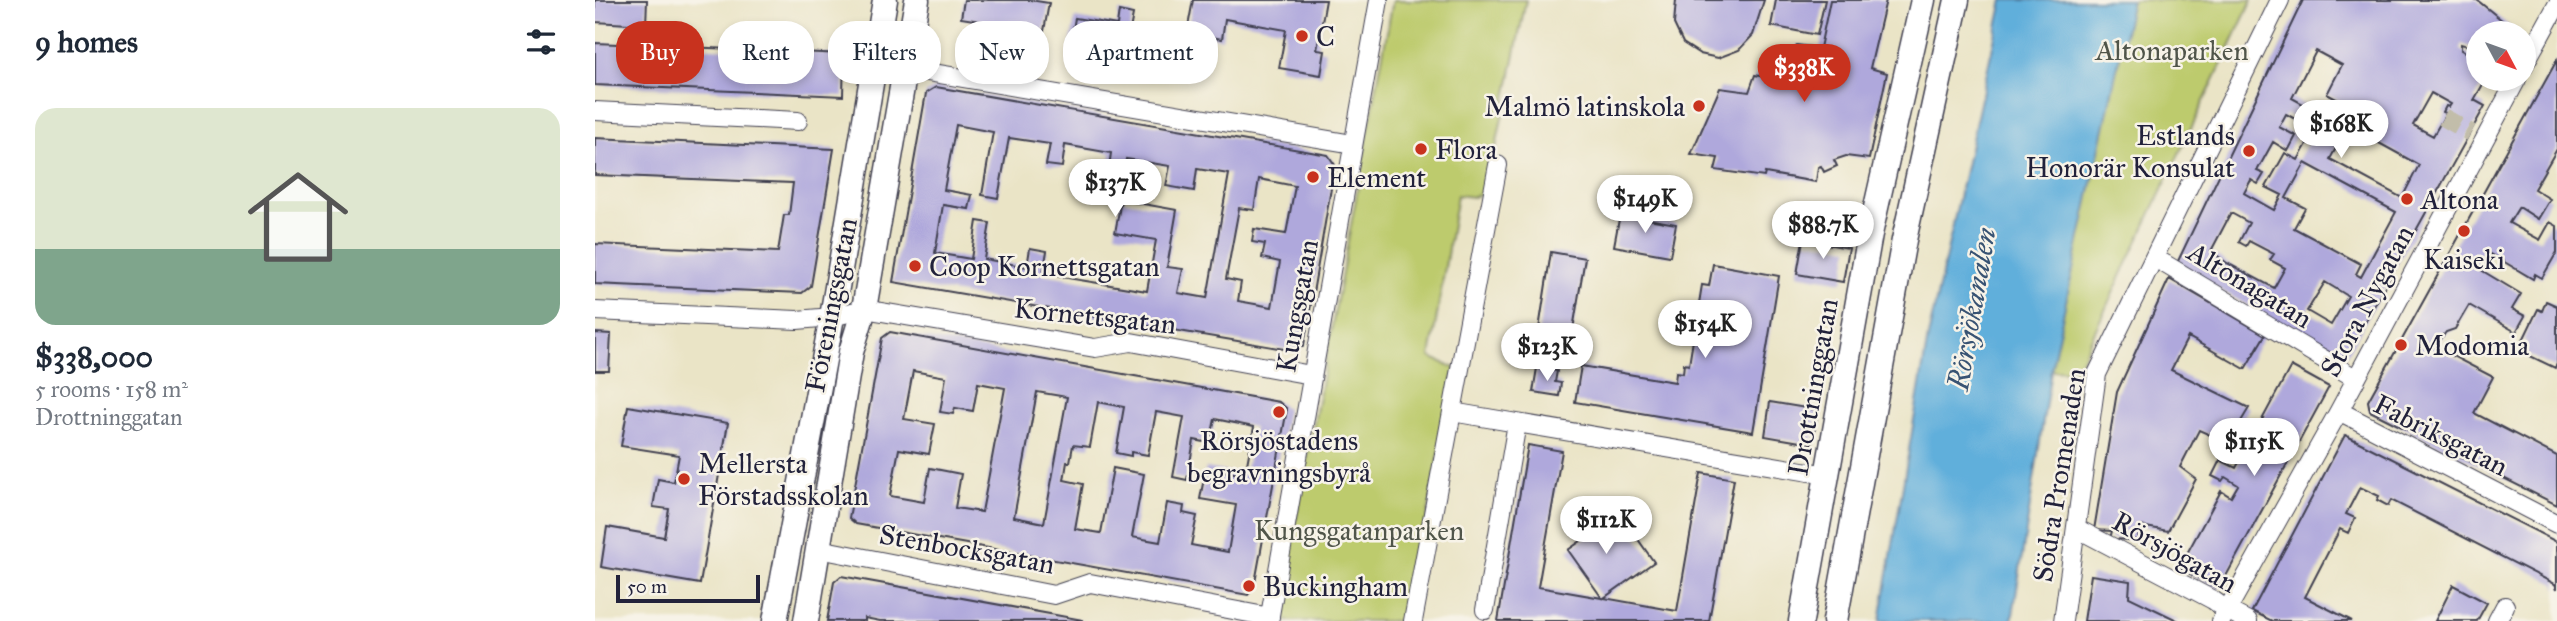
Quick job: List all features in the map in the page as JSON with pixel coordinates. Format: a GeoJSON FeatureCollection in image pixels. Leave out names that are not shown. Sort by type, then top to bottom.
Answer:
{"type":"FeatureCollection","features":[{"type":"Feature","properties":{"kind":"street","name":"Föreningsgatan"},"geometry":{"type":"LineString","coordinates":[[881,21],[885,0]]}},
{"type":"Feature","properties":{"kind":"street","name":"Föreningsgatan"},"geometry":{"type":"LineString","coordinates":[[913,21],[917,0]]}},
{"type":"Feature","properties":{"kind":"street","name":"Kungsgatan"},"geometry":{"type":"LineString","coordinates":[[1270,619],[1379,0]]}},
{"type":"Feature","properties":{"kind":"street","name":"Drottninggatan"},"geometry":{"type":"LineString","coordinates":[[1801,621],[1870,234],[1923,0]]}},
{"type":"Feature","properties":{"kind":"street"},"geometry":{"type":"LineString","coordinates":[[1835,621],[1904,240],[1957,0]]}},
{"type":"Feature","properties":{"kind":"street","name":"Södra Promenaden"},"geometry":{"type":"LineString","coordinates":[[2063,621],[2097,374],[2280,0]]}},
{"type":"Feature","properties":{"kind":"street"},"geometry":{"type":"LineString","coordinates":[[2536,41],[2556,2]]}},
{"type":"Feature","properties":{"kind":"street"},"geometry":{"type":"LineString","coordinates":[[941,74],[1353,144]]}},
{"type":"Feature","properties":{"kind":"street","name":"Föreningsgatan"},"geometry":{"type":"LineString","coordinates":[[775,621],[832,317],[871,84]]}},
{"type":"Feature","properties":{"kind":"street","name":"Föreningsgatan"},"geometry":{"type":"LineString","coordinates":[[806,621],[851,352],[864,309],[902,84]]}},
{"type":"Feature","properties":{"kind":"street","name":"Stora Nygatan"},"geometry":{"type":"LineString","coordinates":[[2224,616],[2339,411],[2510,91]]}},
{"type":"Feature","properties":{"kind":"street"},"geometry":{"type":"LineString","coordinates":[[595,111],[798,121]]}},
{"type":"Feature","properties":{"kind":"street"},"geometry":{"type":"LineString","coordinates":[[1413,621],[1498,165]]}},
{"type":"Feature","properties":{"kind":"street","name":"Altonagatan"},"geometry":{"type":"LineString","coordinates":[[2155,258],[2355,378]]}},
{"type":"Feature","properties":{"kind":"street","name":"Kornettsgatan"},"geometry":{"type":"LineString","coordinates":[[595,311],[797,320],[832,317],[864,309],[1095,348],[1131,342],[1311,375]]}},
{"type":"Feature","properties":{"kind":"street","name":"Fabriksgatan"},"geometry":{"type":"LineString","coordinates":[[2339,411],[2557,524]]}},
{"type":"Feature","properties":{"kind":"street"},"geometry":{"type":"LineString","coordinates":[[1452,412],[1827,475]]}},
{"type":"Feature","properties":{"kind":"street"},"geometry":{"type":"LineString","coordinates":[[1485,610],[1517,423]]}},
{"type":"Feature","properties":{"kind":"street","name":"Rörsjögatan"},"geometry":{"type":"LineString","coordinates":[[2076,528],[2213,600],[2224,616],[2248,621]]}},
{"type":"Feature","properties":{"kind":"street","name":"Stenbocksgatan"},"geometry":{"type":"LineString","coordinates":[[819,549],[1054,596],[1090,583],[1270,619]]}},
{"type":"Feature","properties":{"kind":"green space","name":"Kungsgatanparken"},"geometry":{"type":"Polygon","coordinates":[[[1393,0],[1526,0],[1487,191],[1473,197],[1457,195],[1430,357],[1455,368],[1408,621],[1277,621],[1393,0]]]}},
{"type":"Feature","properties":{"kind":"green space","name":"Altonaparken"},"geometry":{"type":"Polygon","coordinates":[[[2132,0],[2252,0],[2076,371],[2051,370],[2132,0]]]}},
{"type":"Feature","properties":{"kind":"water","name":"Rörsjökanalen"},"geometry":{"type":"Polygon","coordinates":[[[2003,0],[2132,0],[2051,370],[2012,621],[1880,621],[1928,337],[2003,0]]]}},
{"type":"Feature","properties":{"kind":"building"},"geometry":{"type":"Polygon","coordinates":[[[595,0],[647,0],[646,21],[595,22],[595,0]]]}},
{"type":"Feature","properties":{"kind":"building"},"geometry":{"type":"Polygon","coordinates":[[[964,0],[1030,0],[1049,3],[1046,21],[980,21],[961,18],[964,0]]]}},
{"type":"Feature","properties":{"kind":"building","name":"C"},"geometry":{"type":"Polygon","coordinates":[[[1193,0],[1326,0],[1317,50],[1325,51],[1321,75],[1279,68],[1286,30],[1225,19],[1222,39],[1218,38],[1218,21],[1189,21],[1193,0]]]}},
{"type":"Feature","properties":{"kind":"building"},"geometry":{"type":"Polygon","coordinates":[[[1676,0],[1764,0],[1753,35],[1739,50],[1718,58],[1700,54],[1683,43],[1674,24],[1676,0]]]}},
{"type":"Feature","properties":{"kind":"building"},"geometry":{"type":"Polygon","coordinates":[[[1776,0],[1825,0],[1817,35],[1771,26],[1776,0]]]}},
{"type":"Feature","properties":{"kind":"building"},"geometry":{"type":"Polygon","coordinates":[[[1830,0],[1886,0],[1870,68],[1887,73],[1869,159],[1846,156],[1834,160],[1837,166],[1824,172],[1821,166],[1818,167],[1816,182],[1765,173],[1764,177],[1715,170],[1718,158],[1691,154],[1720,88],[1749,92],[1755,75],[1769,78],[1775,61],[1790,62],[1797,45],[1820,48],[1830,0]]]}},
{"type":"Feature","properties":{"kind":"building"},"geometry":{"type":"Polygon","coordinates":[[[2303,0],[2477,0],[2503,21],[2466,21],[2466,45],[2461,44],[2461,50],[2466,53],[2466,91],[2479,91],[2474,100],[2485,106],[2347,355],[2340,358],[2180,267],[2178,261],[2303,0]],[[2316,51],[2292,98],[2330,119],[2340,101],[2327,94],[2342,65],[2316,51]],[[2431,93],[2413,125],[2433,136],[2446,113],[2443,112],[2446,106],[2451,104],[2431,93]],[[2286,114],[2279,127],[2296,136],[2288,151],[2273,142],[2257,171],[2264,174],[2258,184],[2251,180],[2244,193],[2274,210],[2282,195],[2266,187],[2285,153],[2298,160],[2315,130],[2286,114]],[[2348,126],[2330,159],[2402,198],[2419,165],[2348,126]],[[2305,163],[2286,198],[2305,208],[2294,228],[2361,264],[2356,274],[2361,277],[2396,212],[2305,163]],[[2231,213],[2211,251],[2227,263],[2274,288],[2285,268],[2270,260],[2274,254],[2249,241],[2246,246],[2239,242],[2249,223],[2231,213]],[[2325,282],[2307,311],[2331,325],[2348,296],[2325,282]]]}},
{"type":"Feature","properties":{"kind":"building"},"geometry":{"type":"Polygon","coordinates":[[[1119,11],[1133,14],[1132,21],[1118,21],[1119,11]]]}},
{"type":"Feature","properties":{"kind":"building"},"geometry":{"type":"Polygon","coordinates":[[[595,43],[616,44],[616,84],[704,84],[704,48],[718,48],[718,84],[814,84],[814,53],[828,53],[828,84],[843,84],[843,96],[595,85],[595,43]]]}},
{"type":"Feature","properties":{"kind":"building"},"geometry":{"type":"Polygon","coordinates":[[[2557,60],[2557,149],[2534,189],[2550,199],[2538,219],[2519,207],[2509,223],[2540,240],[2550,222],[2557,226],[2557,252],[2542,278],[2535,274],[2533,279],[2491,254],[2481,270],[2521,294],[2512,309],[2525,316],[2516,332],[2469,305],[2455,329],[2446,332],[2435,347],[2493,377],[2474,413],[2557,456],[2557,505],[2370,411],[2368,401],[2557,60]]]}},
{"type":"Feature","properties":{"kind":"building"},"geometry":{"type":"Polygon","coordinates":[[[936,87],[1328,155],[1335,165],[1304,345],[1296,351],[893,282],[926,93],[936,87]],[[956,125],[944,190],[972,195],[969,209],[943,205],[935,253],[971,259],[977,221],[990,223],[984,259],[1027,267],[1030,248],[1047,251],[1043,274],[1147,291],[1156,240],[1115,233],[1121,200],[1177,210],[1167,267],[1183,269],[1178,293],[1207,298],[1229,174],[1197,169],[1194,191],[1166,186],[1170,166],[1126,159],[1122,180],[1114,178],[1116,168],[1109,167],[1111,153],[1065,145],[1062,167],[1046,165],[1050,144],[1009,138],[998,198],[982,195],[993,132],[956,125]],[[1259,179],[1254,210],[1239,208],[1226,279],[1241,282],[1238,301],[1272,307],[1280,262],[1262,258],[1265,244],[1252,242],[1254,229],[1286,234],[1295,186],[1259,179]]]}},
{"type":"Feature","properties":{"kind":"building"},"geometry":{"type":"Polygon","coordinates":[[[595,138],[834,149],[811,286],[802,293],[595,284],[595,244],[778,252],[784,215],[789,215],[793,183],[595,175],[595,138]]]}},
{"type":"Feature","properties":{"kind":"building"},"geometry":{"type":"Polygon","coordinates":[[[1620,214],[1676,224],[1670,256],[1614,246],[1620,214]]]}},
{"type":"Feature","properties":{"kind":"building"},"geometry":{"type":"Polygon","coordinates":[[[1803,240],[1849,248],[1843,282],[1797,274],[1803,240]]]}},
{"type":"Feature","properties":{"kind":"building"},"geometry":{"type":"Polygon","coordinates":[[[1551,252],[1585,258],[1569,353],[1536,348],[1551,252]]]}},
{"type":"Feature","properties":{"kind":"building"},"geometry":{"type":"Polygon","coordinates":[[[1713,264],[1779,276],[1753,432],[1575,402],[1581,366],[1675,382],[1676,372],[1683,373],[1684,364],[1689,365],[1702,285],[1709,286],[1713,264]]]}},
{"type":"Feature","properties":{"kind":"building"},"geometry":{"type":"Polygon","coordinates":[[[2169,279],[2265,335],[2245,369],[2188,337],[2171,370],[2249,408],[2228,443],[2199,430],[2180,467],[2196,479],[2168,531],[2140,526],[2138,540],[2110,539],[2112,531],[2094,530],[2117,392],[2169,279]]]}},
{"type":"Feature","properties":{"kind":"building"},"geometry":{"type":"Polygon","coordinates":[[[2546,301],[2557,306],[2555,368],[2522,352],[2527,342],[2523,340],[2538,309],[2542,311],[2546,301]]]}},
{"type":"Feature","properties":{"kind":"building"},"geometry":{"type":"Polygon","coordinates":[[[890,332],[1279,402],[1287,409],[1254,588],[1248,595],[856,524],[849,518],[882,338],[890,332]],[[913,371],[904,419],[935,424],[929,454],[899,449],[890,496],[924,502],[930,468],[961,474],[955,508],[982,512],[1005,388],[978,383],[973,411],[955,408],[953,414],[940,412],[946,377],[913,371]],[[1037,392],[1014,517],[1044,523],[1067,397],[1037,392]],[[1098,402],[1090,447],[1073,445],[1070,462],[1067,462],[1064,480],[1083,484],[1075,529],[1101,533],[1113,468],[1144,474],[1132,537],[1160,542],[1167,503],[1184,506],[1183,513],[1197,516],[1191,545],[1228,552],[1236,505],[1200,499],[1206,468],[1245,475],[1254,427],[1215,419],[1210,443],[1194,440],[1187,480],[1173,477],[1184,417],[1156,412],[1148,455],[1131,452],[1131,456],[1116,453],[1124,407],[1098,402]]]}},
{"type":"Feature","properties":{"kind":"building"},"geometry":{"type":"Polygon","coordinates":[[[595,333],[611,334],[609,371],[595,371],[595,333]]]}},
{"type":"Feature","properties":{"kind":"building"},"geometry":{"type":"Polygon","coordinates":[[[2291,366],[2329,387],[2219,589],[2179,568],[2221,491],[2231,497],[2238,485],[2225,477],[2222,481],[2212,476],[2220,460],[2236,468],[2291,366]]]}},
{"type":"Feature","properties":{"kind":"building"},"geometry":{"type":"Polygon","coordinates":[[[1537,368],[1557,371],[1555,382],[1561,383],[1559,396],[1533,392],[1537,368]]]}},
{"type":"Feature","properties":{"kind":"building"},"geometry":{"type":"Polygon","coordinates":[[[1770,402],[1818,410],[1812,444],[1765,436],[1770,402]]]}},
{"type":"Feature","properties":{"kind":"building"},"geometry":{"type":"Polygon","coordinates":[[[628,406],[728,423],[700,584],[601,567],[607,527],[664,537],[669,509],[653,507],[658,479],[674,482],[679,455],[621,446],[628,406]]]}},
{"type":"Feature","properties":{"kind":"building"},"geometry":{"type":"Polygon","coordinates":[[[2345,435],[2557,542],[2557,589],[2555,584],[2391,500],[2388,506],[2377,500],[2379,496],[2360,487],[2346,514],[2355,518],[2348,533],[2340,529],[2305,597],[2352,621],[2272,621],[2252,611],[2345,435]]]}},
{"type":"Feature","properties":{"kind":"building"},"geometry":{"type":"Polygon","coordinates":[[[1528,445],[1562,451],[1538,587],[1602,598],[1568,550],[1620,514],[1654,562],[1604,598],[1677,611],[1701,473],[1734,479],[1709,621],[1498,621],[1528,445]]]}},
{"type":"Feature","properties":{"kind":"building"},"geometry":{"type":"Polygon","coordinates":[[[2091,575],[2130,581],[2129,597],[2179,621],[2084,621],[2091,575]]]}},
{"type":"Feature","properties":{"kind":"building"},"geometry":{"type":"Polygon","coordinates":[[[841,576],[1083,621],[880,621],[865,618],[865,621],[827,621],[834,582],[841,576]]]}},
{"type":"Feature","properties":{"kind":"building"},"geometry":{"type":"Polygon","coordinates":[[[2453,585],[2487,603],[2477,621],[2435,621],[2453,585]]]}},
{"type":"Feature","properties":{"kind":"tunnel"},"geometry":{"type":"LineString","coordinates":[[2443,117],[2471,133]]}},
{"type":"Feature","properties":{"kind":"place","name":"C"},"geometry":{"type":"Point","coordinates":[1302,36]}},
{"type":"Feature","properties":{"kind":"place","name":"Malmö latinskola"},"geometry":{"type":"Point","coordinates":[1699,106]}},
{"type":"Feature","properties":{"kind":"place","name":"Flora"},"geometry":{"type":"Point","coordinates":[1421,149]}},
{"type":"Feature","properties":{"kind":"place","name":"Estlands Honorär Konsulat"},"geometry":{"type":"Point","coordinates":[2249,151]}},
{"type":"Feature","properties":{"kind":"place","name":"Element"},"geometry":{"type":"Point","coordinates":[1313,177]}},
{"type":"Feature","properties":{"kind":"place","name":"Altona"},"geometry":{"type":"Point","coordinates":[2407,199]}},
{"type":"Feature","properties":{"kind":"place","name":"Kaiseki"},"geometry":{"type":"Point","coordinates":[2464,231]}},
{"type":"Feature","properties":{"kind":"place","name":"Coop Kornettsgatan"},"geometry":{"type":"Point","coordinates":[915,266]}},
{"type":"Feature","properties":{"kind":"place","name":"Modomia"},"geometry":{"type":"Point","coordinates":[2401,345]}},
{"type":"Feature","properties":{"kind":"place","name":"Rörsjöstadens begravningsbyrå"},"geometry":{"type":"Point","coordinates":[1279,412]}},
{"type":"Feature","properties":{"kind":"place","name":"Mellersta Förstadsskolan"},"geometry":{"type":"Point","coordinates":[684,479]}},
{"type":"Feature","properties":{"kind":"place","name":"Buckingham"},"geometry":{"type":"Point","coordinates":[1249,586]}}]}
